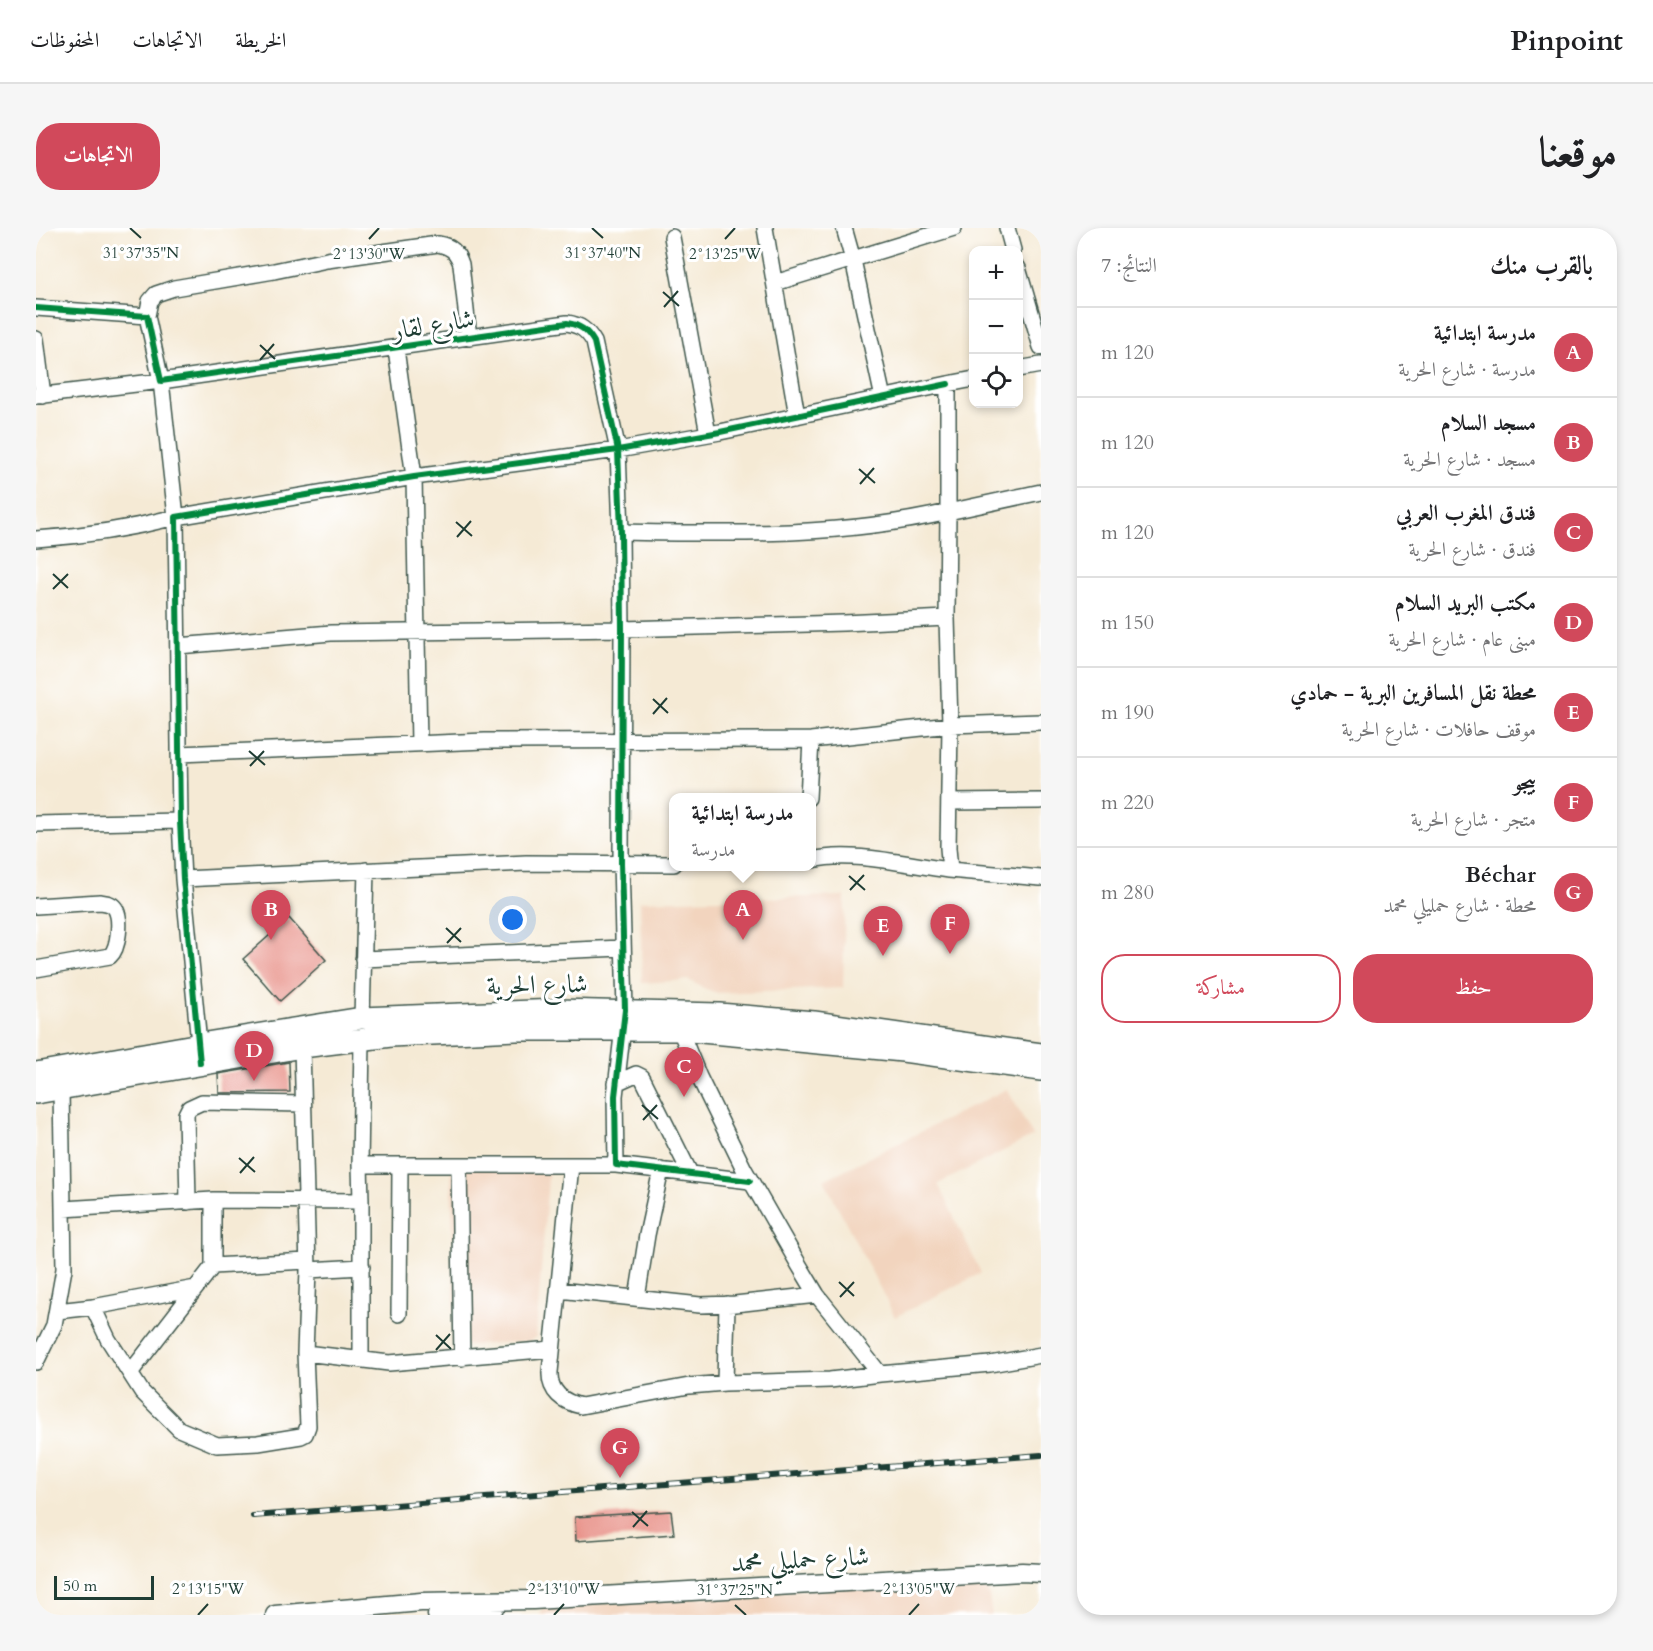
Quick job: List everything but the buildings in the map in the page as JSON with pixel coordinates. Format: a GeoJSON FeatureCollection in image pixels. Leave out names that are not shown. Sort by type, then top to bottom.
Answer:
{"type":"FeatureCollection","features":[{"type":"Feature","properties":{"kind":"main road","name":"شارع الحرية"},"geometry":{"type":"LineString","coordinates":[[36,1093],[61,1090],[200,1053],[362,1018],[504,1011],[624,1021],[680,1030],[903,1051],[1041,1067]]}},
{"type":"Feature","properties":{"kind":"main road","name":"شارع الحرية"},"geometry":{"type":"LineString","coordinates":[[36,1073],[200,1053],[302,1047],[391,1036],[516,1030],[719,1014],[814,1022],[1041,1067]]}},
{"type":"Feature","properties":{"kind":"street"},"geometry":{"type":"LineString","coordinates":[[765,228],[797,416]]}},
{"type":"Feature","properties":{"kind":"street"},"geometry":{"type":"LineString","coordinates":[[844,228],[883,398]]}},
{"type":"Feature","properties":{"kind":"street"},"geometry":{"type":"LineString","coordinates":[[775,283],[954,228]]}},
{"type":"Feature","properties":{"kind":"street"},"geometry":{"type":"LineString","coordinates":[[1007,228],[1012,246]]}},
{"type":"Feature","properties":{"kind":"street"},"geometry":{"type":"LineString","coordinates":[[672,237],[708,434]]}},
{"type":"Feature","properties":{"kind":"street"},"geometry":{"type":"LineString","coordinates":[[200,1053],[183,879],[180,822],[176,517],[161,381],[147,316],[150,301],[156,294],[174,288],[327,260],[438,244],[454,250],[461,264],[470,338]]}},
{"type":"Feature","properties":{"kind":"street"},"geometry":{"type":"LineString","coordinates":[[1023,285],[1041,347]]}},
{"type":"Feature","properties":{"kind":"street"},"geometry":{"type":"LineString","coordinates":[[36,308],[147,316]]}},
{"type":"Feature","properties":{"kind":"street","name":"شارع لقار"},"geometry":{"type":"LineString","coordinates":[[39,396],[396,349],[567,323],[584,328],[594,342],[618,450],[621,532],[621,863],[624,1021],[616,1083],[614,1133],[616,1165]]}},
{"type":"Feature","properties":{"kind":"street"},"geometry":{"type":"LineString","coordinates":[[36,339],[39,396]]}},
{"type":"Feature","properties":{"kind":"street"},"geometry":{"type":"LineString","coordinates":[[396,349],[414,477],[419,744]]}},
{"type":"Feature","properties":{"kind":"street"},"geometry":{"type":"LineString","coordinates":[[1023,368],[1041,365]]}},
{"type":"Feature","properties":{"kind":"street"},"geometry":{"type":"LineString","coordinates":[[36,539],[81,536],[135,528],[176,517],[414,477],[618,450],[708,434],[969,380]]}},
{"type":"Feature","properties":{"kind":"street"},"geometry":{"type":"LineString","coordinates":[[948,384],[946,618],[950,726],[948,848],[950,870]]}},
{"type":"Feature","properties":{"kind":"street"},"geometry":{"type":"LineString","coordinates":[[621,532],[789,532],[855,528],[909,521],[1041,492]]}},
{"type":"Feature","properties":{"kind":"street"},"geometry":{"type":"LineString","coordinates":[[178,646],[331,633],[844,623],[946,618]]}},
{"type":"Feature","properties":{"kind":"street"},"geometry":{"type":"LineString","coordinates":[[179,754],[497,741],[811,740],[950,726],[1041,722]]}},
{"type":"Feature","properties":{"kind":"street"},"geometry":{"type":"LineString","coordinates":[[808,793],[811,740]]}},
{"type":"Feature","properties":{"kind":"street"},"geometry":{"type":"LineString","coordinates":[[950,802],[1041,801]]}},
{"type":"Feature","properties":{"kind":"street"},"geometry":{"type":"LineString","coordinates":[[36,824],[180,822]]}},
{"type":"Feature","properties":{"kind":"street"},"geometry":{"type":"LineString","coordinates":[[816,859],[825,856],[854,858],[1041,878]]}},
{"type":"Feature","properties":{"kind":"street"},"geometry":{"type":"LineString","coordinates":[[183,879],[526,863],[669,864]]}},
{"type":"Feature","properties":{"kind":"street"},"geometry":{"type":"LineString","coordinates":[[362,1018],[366,870]]}},
{"type":"Feature","properties":{"kind":"street"},"geometry":{"type":"LineString","coordinates":[[36,906],[110,903],[116,910],[118,921],[116,949],[110,956],[36,969]]}},
{"type":"Feature","properties":{"kind":"street"},"geometry":{"type":"LineString","coordinates":[[363,959],[622,948]]}},
{"type":"Feature","properties":{"kind":"street"},"geometry":{"type":"LineString","coordinates":[[680,1030],[699,1077],[750,1181],[817,1295],[880,1374]]}},
{"type":"Feature","properties":{"kind":"street"},"geometry":{"type":"LineString","coordinates":[[361,1360],[362,1040]]}},
{"type":"Feature","properties":{"kind":"street"},"geometry":{"type":"LineString","coordinates":[[93,1307],[108,1339],[142,1392],[179,1428],[217,1445],[258,1443],[305,1434],[308,1426],[305,1353],[308,1265],[302,1047]]}},
{"type":"Feature","properties":{"kind":"street"},"geometry":{"type":"LineString","coordinates":[[616,1083],[636,1074],[642,1077],[690,1173]]}},
{"type":"Feature","properties":{"kind":"street"},"geometry":{"type":"LineString","coordinates":[[36,1362],[54,1325],[64,1269],[61,1090]]}},
{"type":"Feature","properties":{"kind":"street"},"geometry":{"type":"LineString","coordinates":[[188,1202],[186,1114],[189,1108],[202,1102],[303,1104]]}},
{"type":"Feature","properties":{"kind":"street"},"geometry":{"type":"LineString","coordinates":[[360,1165],[616,1165],[750,1181]]}},
{"type":"Feature","properties":{"kind":"street"},"geometry":{"type":"LineString","coordinates":[[399,1314],[400,1165]]}},
{"type":"Feature","properties":{"kind":"street"},"geometry":{"type":"LineString","coordinates":[[459,1165],[462,1358]]}},
{"type":"Feature","properties":{"kind":"street"},"geometry":{"type":"LineString","coordinates":[[571,1165],[550,1381],[554,1390],[569,1404],[580,1406],[689,1386],[830,1380],[990,1364],[1041,1355]]}},
{"type":"Feature","properties":{"kind":"street"},"geometry":{"type":"LineString","coordinates":[[637,1298],[647,1235],[662,1170]]}},
{"type":"Feature","properties":{"kind":"street"},"geometry":{"type":"LineString","coordinates":[[63,1209],[213,1200],[361,1201]]}},
{"type":"Feature","properties":{"kind":"street"},"geometry":{"type":"LineString","coordinates":[[130,1373],[213,1266],[213,1200]]}},
{"type":"Feature","properties":{"kind":"street"},"geometry":{"type":"LineString","coordinates":[[213,1266],[362,1267]]}},
{"type":"Feature","properties":{"kind":"street"},"geometry":{"type":"LineString","coordinates":[[57,1311],[93,1307],[196,1287]]}},
{"type":"Feature","properties":{"kind":"street"},"geometry":{"type":"LineString","coordinates":[[559,1290],[700,1305],[817,1295]]}},
{"type":"Feature","properties":{"kind":"street"},"geometry":{"type":"LineString","coordinates":[[725,1383],[727,1304]]}},
{"type":"Feature","properties":{"kind":"street"},"geometry":{"type":"LineString","coordinates":[[305,1353],[389,1363],[552,1349]]}},
{"type":"Feature","properties":{"kind":"street","name":"شارع حمليلي محمد"},"geometry":{"type":"LineString","coordinates":[[275,1615],[421,1602],[513,1605],[1022,1572],[1041,1573]]}},
{"type":"Feature","properties":{"kind":"street"},"geometry":{"type":"LineString","coordinates":[[436,1615],[489,1611],[496,1607],[513,1605]]}},
{"type":"Feature","properties":{"kind":"shaded area"},"geometry":{"type":"Polygon","coordinates":[[[845,896],[843,988],[714,993],[688,980],[642,983],[640,901],[845,896]]]}},
{"type":"Feature","properties":{"kind":"shaded area"},"geometry":{"type":"Polygon","coordinates":[[[1007,1089],[1033,1136],[938,1184],[981,1273],[895,1317],[824,1180],[1007,1089]]]}},
{"type":"Feature","properties":{"kind":"shaded area"},"geometry":{"type":"Polygon","coordinates":[[[451,1164],[549,1165],[536,1337],[529,1341],[458,1346],[455,1338],[451,1164]]]}},
{"type":"Feature","properties":{"kind":"shaded area"},"geometry":{"type":"Polygon","coordinates":[[[986,1578],[992,1615],[540,1615],[544,1608],[986,1578]]]}},
{"type":"Feature","properties":{"kind":"railway"},"geometry":{"type":"LineString","coordinates":[[253,1516],[1041,1455]]}},
{"type":"Feature","properties":{"kind":"cycle path"},"geometry":{"type":"LineString","coordinates":[[36,308],[147,316],[161,381],[567,323],[576,325],[589,334],[594,342],[618,450],[621,532],[621,863],[625,1010],[615,1096],[616,1165],[750,1181]]}},
{"type":"Feature","properties":{"kind":"cycle path"},"geometry":{"type":"LineString","coordinates":[[200,1063],[180,821],[176,517],[414,477],[618,450],[720,432],[948,384]]}},
{"type":"Feature","properties":{"kind":"place","name":"مسجد السلام"},"geometry":{"type":"Point","coordinates":[271,940]}},
{"type":"Feature","properties":{"kind":"place","name":"مدرسة ابتدائية"},"geometry":{"type":"Point","coordinates":[743,940]}},
{"type":"Feature","properties":{"kind":"place","name":"بيجو"},"geometry":{"type":"Point","coordinates":[950,954]}},
{"type":"Feature","properties":{"kind":"place","name":"محطة نقل المسافرين البرية - حمادي"},"geometry":{"type":"Point","coordinates":[883,956]}},
{"type":"Feature","properties":{"kind":"place","name":"مكتب البريد السلام"},"geometry":{"type":"Point","coordinates":[254,1081]}},
{"type":"Feature","properties":{"kind":"place","name":"فندق المغرب العربي"},"geometry":{"type":"Point","coordinates":[684,1097]}},
{"type":"Feature","properties":{"kind":"place","name":"Béchar"},"geometry":{"type":"Point","coordinates":[620,1478]}}]}
